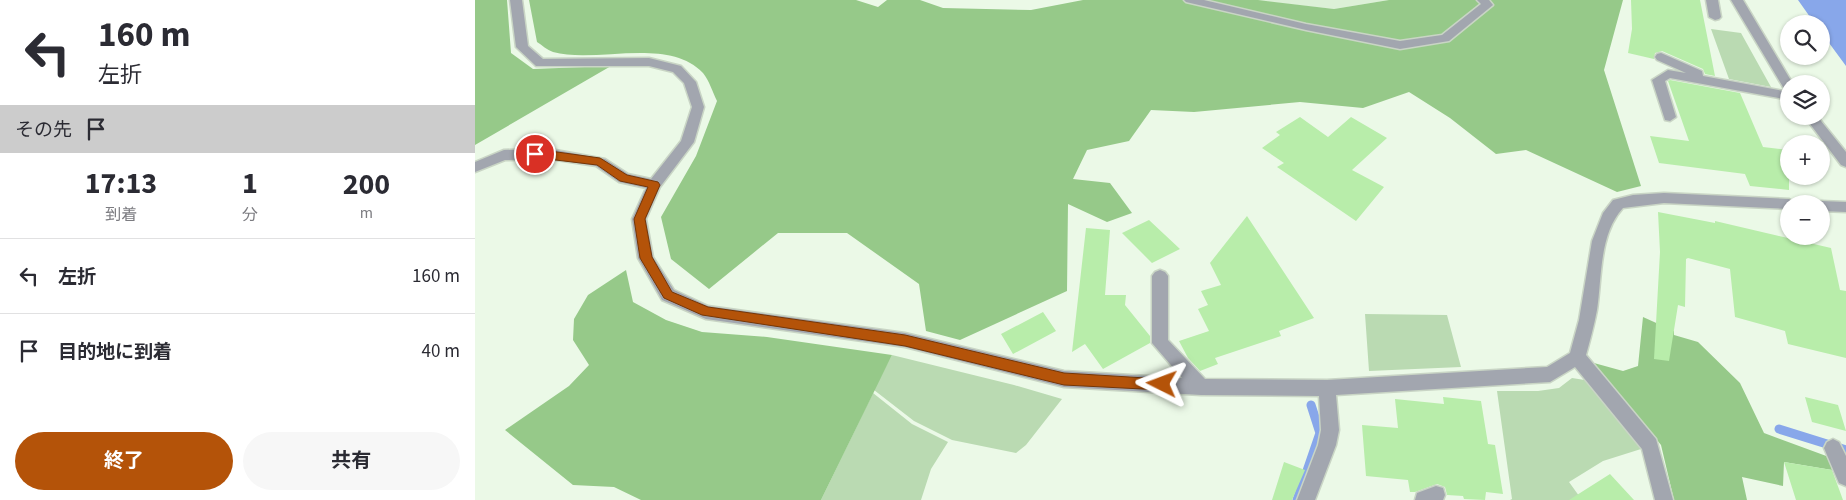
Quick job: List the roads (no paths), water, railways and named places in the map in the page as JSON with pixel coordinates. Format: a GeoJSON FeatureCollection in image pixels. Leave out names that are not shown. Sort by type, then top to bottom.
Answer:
{"type":"FeatureCollection","features":[{"type":"Feature","properties":{"kind":"street"},"geometry":{"type":"LineString","coordinates":[[516,0],[522,47],[539,62],[649,62],[677,69],[690,82],[698,106],[687,142],[655,185],[639,219],[646,258],[668,295],[707,312],[905,340],[1064,379],[1201,387],[1327,388],[1550,374],[1577,357],[1587,320],[1596,253],[1607,218],[1618,204],[1649,198],[1780,204]]}},
{"type":"Feature","properties":{"kind":"street"},"geometry":{"type":"LineString","coordinates":[[1190,0],[1307,28],[1400,46],[1445,38],[1487,5],[1483,0]]}},
{"type":"Feature","properties":{"kind":"street"},"geometry":{"type":"LineString","coordinates":[[1713,0],[1715,17]]}},
{"type":"Feature","properties":{"kind":"street"},"geometry":{"type":"LineString","coordinates":[[1737,0],[1782,75]]}},
{"type":"Feature","properties":{"kind":"street"},"geometry":{"type":"LineString","coordinates":[[1661,57],[1720,84]]}},
{"type":"Feature","properties":{"kind":"street"},"geometry":{"type":"LineString","coordinates":[[1670,117],[1658,80],[1668,74],[1780,94]]}},
{"type":"Feature","properties":{"kind":"street"},"geometry":{"type":"LineString","coordinates":[[1817,125],[1846,162]]}},
{"type":"Feature","properties":{"kind":"street"},"geometry":{"type":"LineString","coordinates":[[475,166],[504,155],[550,154],[600,162],[624,178],[655,185]]}},
{"type":"Feature","properties":{"kind":"street"},"geometry":{"type":"LineString","coordinates":[[1830,206],[1846,207]]}},
{"type":"Feature","properties":{"kind":"street"},"geometry":{"type":"LineString","coordinates":[[1160,276],[1160,343],[1201,387]]}},
{"type":"Feature","properties":{"kind":"street"},"geometry":{"type":"LineString","coordinates":[[1577,357],[1650,445],[1664,500]]}},
{"type":"Feature","properties":{"kind":"street"},"geometry":{"type":"LineString","coordinates":[[1306,500],[1327,445],[1330,430],[1327,388]]}},
{"type":"Feature","properties":{"kind":"street"},"geometry":{"type":"LineString","coordinates":[[1833,448],[1846,477]]}},
{"type":"Feature","properties":{"kind":"water"},"geometry":{"type":"Polygon","coordinates":[[[1798,0],[1846,0],[1846,66],[1830,44],[1830,15],[1809,15],[1798,0]]]}},
{"type":"Feature","properties":{"kind":"waterway"},"geometry":{"type":"LineString","coordinates":[[1297,500],[1320,433],[1311,405]]}},
{"type":"Feature","properties":{"kind":"waterway"},"geometry":{"type":"LineString","coordinates":[[1779,429],[1846,450]]}}]}
